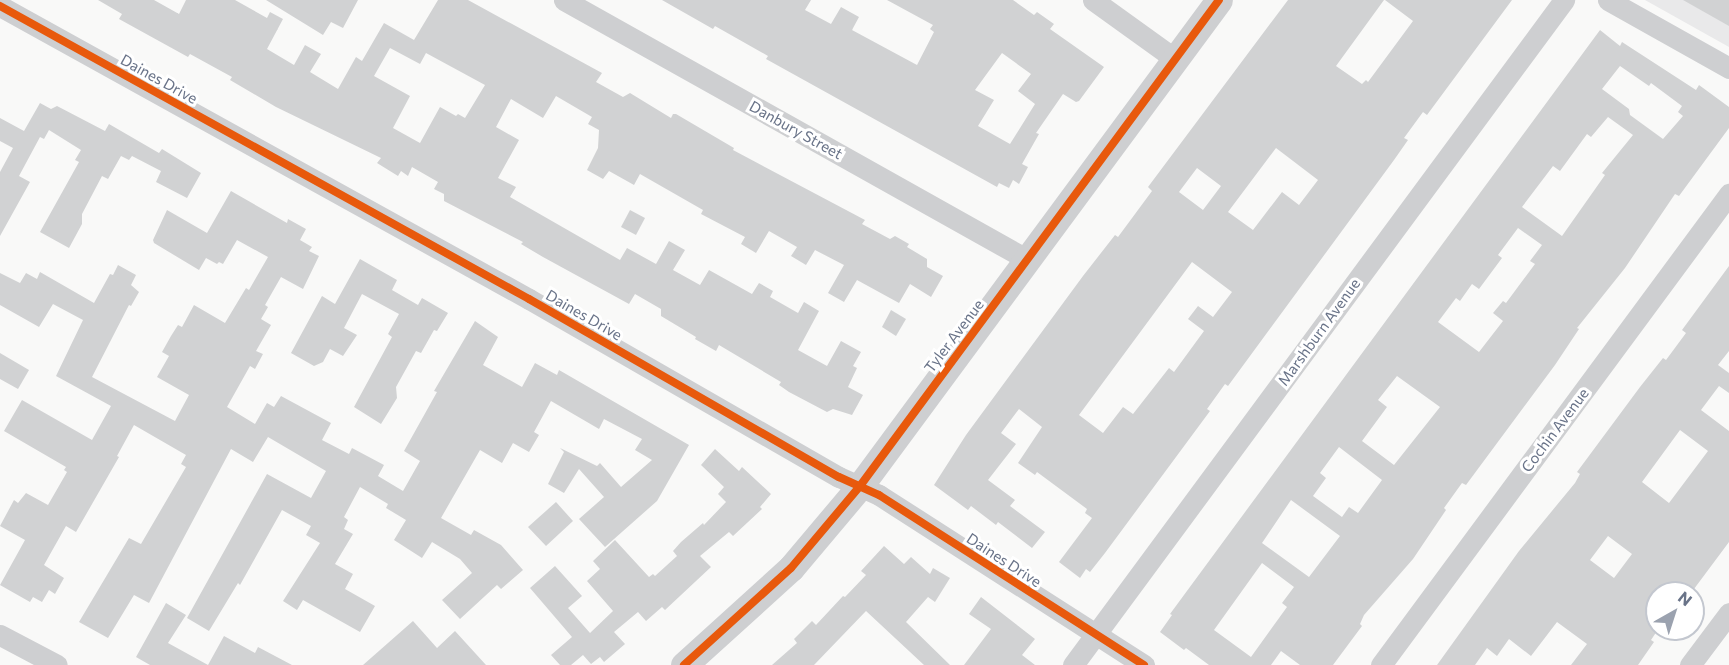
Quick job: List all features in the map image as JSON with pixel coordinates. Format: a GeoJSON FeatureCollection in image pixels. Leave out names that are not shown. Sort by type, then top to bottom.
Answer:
{"type":"FeatureCollection","features":[{"type":"Feature","properties":{"kind":"street","name":"Danbury Street"},"geometry":{"type":"LineString","coordinates":[[564,0],[1028,260]]}},
{"type":"Feature","properties":{"kind":"street"},"geometry":{"type":"LineString","coordinates":[[1093,0],[1175,59]]}},
{"type":"Feature","properties":{"kind":"street","name":"Tyler Avenue"},"geometry":{"type":"LineString","coordinates":[[684,665],[791,568],[860,486],[1219,0]]}},
{"type":"Feature","properties":{"kind":"street","name":"Marshburn Avenue"},"geometry":{"type":"LineString","coordinates":[[1073,665],[1564,0]]}},
{"type":"Feature","properties":{"kind":"street"},"geometry":{"type":"LineString","coordinates":[[1608,0],[1729,68]]}},
{"type":"Feature","properties":{"kind":"street","name":"Daines Drive"},"geometry":{"type":"LineString","coordinates":[[0,6],[879,495],[1144,665]]}},
{"type":"Feature","properties":{"kind":"street","name":"Cochin Avenue"},"geometry":{"type":"LineString","coordinates":[[1381,665],[1729,194]]}},
{"type":"Feature","properties":{"kind":"street"},"geometry":{"type":"LineString","coordinates":[[1690,665],[1729,613]]}},
{"type":"Feature","properties":{"kind":"street"},"geometry":{"type":"LineString","coordinates":[[0,635],[57,665]]}},
{"type":"Feature","properties":{"kind":"shaded area"},"geometry":{"type":"Polygon","coordinates":[[[1645,0],[1729,0],[1729,47],[1645,0]]]}},
{"type":"Feature","properties":{"kind":"building"},"geometry":{"type":"Polygon","coordinates":[[[98,0],[154,0],[179,14],[186,0],[235,0],[267,18],[270,12],[283,19],[267,49],[294,65],[305,45],[321,54],[310,72],[338,89],[356,57],[362,61],[384,23],[414,40],[438,0],[468,0],[602,73],[596,82],[623,97],[630,93],[671,118],[673,114],[676,114],[734,148],[733,150],[865,220],[862,224],[890,239],[895,236],[909,244],[907,247],[927,259],[927,267],[943,276],[931,297],[910,284],[899,303],[857,280],[844,302],[828,293],[844,265],[815,250],[806,265],[791,256],[797,247],[769,231],[756,253],[741,244],[745,237],[701,214],[703,210],[640,174],[634,185],[609,171],[603,179],[587,170],[598,148],[599,130],[588,124],[592,117],[556,96],[543,118],[511,99],[496,127],[519,140],[498,178],[516,187],[510,197],[620,260],[627,248],[656,264],[669,241],[685,250],[673,270],[700,285],[709,270],[752,294],[759,283],[773,291],[770,297],[798,313],[804,302],[819,311],[798,350],[827,366],[841,341],[861,352],[853,366],[857,368],[848,387],[863,395],[852,415],[833,409],[827,412],[789,392],[779,385],[781,382],[719,345],[716,351],[695,339],[696,337],[661,316],[661,309],[635,294],[629,304],[543,257],[521,244],[523,242],[444,201],[444,194],[434,189],[438,182],[412,167],[408,176],[401,171],[398,176],[377,163],[381,158],[276,107],[230,80],[232,77],[190,54],[188,57],[119,19],[122,14],[98,0]],[[390,48],[374,76],[410,96],[393,128],[420,143],[440,107],[465,118],[485,85],[426,53],[420,64],[390,48]]]}},
{"type":"Feature","properties":{"kind":"building"},"geometry":{"type":"Polygon","coordinates":[[[266,0],[358,0],[343,28],[331,22],[323,35],[266,0]]]}},
{"type":"Feature","properties":{"kind":"building"},"geometry":{"type":"Polygon","coordinates":[[[662,0],[811,0],[805,10],[831,24],[841,7],[859,17],[852,30],[917,65],[934,32],[930,29],[933,25],[887,0],[1013,0],[1034,15],[1037,12],[1054,24],[1050,29],[1104,67],[1079,101],[1076,102],[1063,94],[1036,133],[1039,134],[1022,164],[1028,167],[1019,184],[1013,180],[1009,188],[999,183],[997,187],[766,59],[768,56],[715,26],[713,29],[662,0]],[[1002,53],[975,90],[994,100],[978,126],[1010,144],[1035,104],[1018,91],[1031,74],[1002,53]]]}},
{"type":"Feature","properties":{"kind":"building"},"geometry":{"type":"Polygon","coordinates":[[[1288,0],[1384,0],[1336,66],[1362,84],[1366,80],[1368,82],[1413,21],[1385,0],[1512,0],[1427,115],[1423,112],[1404,138],[1408,140],[1394,160],[1228,386],[1225,384],[1207,409],[1210,411],[1105,553],[1090,572],[1086,569],[1080,578],[1059,562],[1092,518],[1085,513],[1087,509],[1037,472],[1035,475],[1018,463],[1042,427],[1019,409],[1001,433],[1016,444],[988,480],[1015,500],[1010,506],[1045,532],[1032,548],[998,522],[996,525],[971,506],[968,510],[934,485],[966,435],[1083,276],[1115,235],[1118,237],[1152,191],[1148,187],[1288,0]],[[1276,148],[1228,212],[1253,230],[1282,192],[1299,205],[1318,180],[1276,148]],[[1197,168],[1179,192],[1203,210],[1221,186],[1197,168]],[[1192,262],[1079,415],[1103,433],[1123,407],[1133,414],[1169,368],[1174,372],[1204,331],[1188,319],[1198,306],[1213,317],[1232,292],[1192,262]]]}},
{"type":"Feature","properties":{"kind":"building"},"geometry":{"type":"Polygon","coordinates":[[[1683,0],[1729,0],[1729,26],[1683,0]]]}},
{"type":"Feature","properties":{"kind":"building"},"geometry":{"type":"Polygon","coordinates":[[[1600,30],[1620,46],[1622,42],[1696,90],[1699,85],[1729,107],[1729,128],[1679,196],[1675,194],[1625,268],[1577,328],[1579,329],[1555,365],[1466,485],[1462,483],[1413,559],[1364,615],[1360,624],[1362,626],[1333,665],[1300,665],[1281,651],[1271,665],[1209,665],[1160,632],[1172,615],[1170,614],[1600,30]],[[1620,66],[1602,89],[1629,109],[1630,115],[1663,139],[1683,116],[1678,112],[1682,106],[1651,83],[1649,86],[1620,66]],[[1608,117],[1591,137],[1587,134],[1560,171],[1553,166],[1522,207],[1562,236],[1605,175],[1602,173],[1633,135],[1608,117]],[[1518,228],[1498,255],[1502,258],[1479,289],[1472,284],[1460,301],[1456,298],[1438,322],[1479,352],[1503,321],[1493,313],[1503,301],[1506,303],[1535,264],[1530,261],[1542,245],[1518,228]],[[1397,376],[1378,400],[1387,407],[1362,441],[1394,465],[1440,407],[1397,376]],[[1339,447],[1320,473],[1326,478],[1313,496],[1342,517],[1349,507],[1358,513],[1382,480],[1339,447]],[[1291,500],[1262,543],[1309,577],[1340,536],[1291,500]],[[1262,563],[1214,630],[1251,657],[1287,607],[1282,603],[1294,587],[1262,563]]]}},
{"type":"Feature","properties":{"kind":"building"},"geometry":{"type":"Polygon","coordinates":[[[40,103],[51,109],[57,106],[105,131],[109,124],[159,153],[162,149],[201,173],[187,198],[156,182],[161,171],[132,156],[129,160],[121,156],[108,179],[102,176],[82,214],[82,224],[69,248],[40,232],[79,162],[75,160],[81,150],[49,130],[44,139],[40,137],[19,176],[30,182],[0,236],[0,172],[13,148],[0,141],[0,118],[24,131],[40,103]]]}},
{"type":"Feature","properties":{"kind":"building"},"geometry":{"type":"Polygon","coordinates":[[[231,191],[287,223],[288,219],[306,229],[300,240],[312,247],[309,251],[319,256],[303,289],[281,277],[265,305],[268,307],[261,319],[271,325],[256,351],[263,354],[255,369],[250,366],[227,407],[255,424],[267,403],[274,407],[281,396],[331,423],[322,440],[349,454],[352,448],[384,465],[378,476],[403,491],[420,461],[404,451],[437,392],[434,391],[475,321],[498,337],[483,365],[522,387],[535,363],[557,375],[559,370],[689,445],[657,501],[605,547],[579,519],[604,497],[579,469],[564,493],[548,484],[564,452],[560,448],[597,466],[600,463],[621,487],[652,460],[635,450],[642,439],[604,419],[599,429],[551,401],[534,432],[539,435],[529,452],[513,443],[502,463],[480,450],[441,518],[471,535],[474,530],[501,545],[523,570],[501,589],[497,585],[460,619],[442,600],[472,573],[460,559],[432,542],[422,558],[394,540],[406,520],[386,508],[388,504],[360,487],[344,517],[348,520],[344,529],[353,534],[335,564],[353,574],[345,589],[375,606],[360,632],[303,600],[297,610],[283,601],[320,543],[306,535],[311,526],[282,510],[240,585],[238,583],[209,631],[187,618],[267,474],[311,498],[326,471],[268,437],[253,462],[231,449],[149,603],[134,595],[108,638],[79,622],[129,538],[141,544],[186,467],[181,464],[186,455],[134,425],[117,456],[119,457],[76,532],[66,526],[44,565],[64,578],[55,594],[49,590],[42,602],[33,597],[30,602],[0,585],[25,540],[0,526],[14,500],[18,503],[26,493],[48,505],[67,472],[64,470],[66,467],[4,431],[22,400],[92,440],[111,406],[56,376],[83,320],[53,304],[39,327],[0,305],[0,273],[20,283],[26,273],[37,279],[40,272],[94,303],[110,274],[113,275],[118,265],[136,275],[131,285],[139,292],[131,306],[129,305],[92,377],[175,421],[189,395],[157,377],[169,356],[162,352],[171,336],[178,325],[182,327],[194,305],[225,323],[246,288],[249,290],[268,257],[237,240],[223,264],[219,262],[217,264],[206,258],[199,270],[154,243],[153,240],[167,210],[207,233],[231,191]]]}},
{"type":"Feature","properties":{"kind":"building"},"geometry":{"type":"Polygon","coordinates":[[[630,210],[645,218],[636,235],[621,227],[630,210]]]}},
{"type":"Feature","properties":{"kind":"building"},"geometry":{"type":"Polygon","coordinates":[[[360,259],[397,280],[392,290],[418,305],[422,298],[448,313],[437,331],[434,330],[421,353],[416,351],[396,387],[397,398],[381,424],[354,407],[392,337],[388,334],[399,314],[362,294],[344,328],[357,335],[343,356],[330,349],[323,362],[314,366],[291,353],[322,296],[335,304],[360,259]]]}},
{"type":"Feature","properties":{"kind":"building"},"geometry":{"type":"Polygon","coordinates":[[[1729,266],[1729,351],[1718,365],[1729,373],[1729,393],[1719,386],[1701,410],[1729,431],[1729,542],[1700,581],[1645,581],[1645,641],[1654,642],[1638,665],[1571,665],[1587,644],[1557,622],[1531,656],[1509,639],[1497,656],[1487,648],[1475,665],[1437,665],[1519,551],[1575,483],[1580,474],[1577,472],[1640,387],[1663,358],[1666,360],[1686,333],[1682,330],[1729,266]],[[1680,430],[1642,482],[1669,503],[1708,451],[1680,430]],[[1608,536],[1590,560],[1614,578],[1632,554],[1608,536]]]}},
{"type":"Feature","properties":{"kind":"building"},"geometry":{"type":"Polygon","coordinates":[[[891,310],[906,319],[896,336],[882,327],[891,310]]]}},
{"type":"Feature","properties":{"kind":"building"},"geometry":{"type":"Polygon","coordinates":[[[0,353],[29,370],[18,389],[0,379],[0,353]]]}},
{"type":"Feature","properties":{"kind":"building"},"geometry":{"type":"Polygon","coordinates":[[[715,449],[739,471],[742,467],[771,494],[760,507],[762,509],[733,536],[729,532],[700,556],[711,567],[665,610],[662,607],[646,621],[638,612],[614,632],[625,644],[604,662],[600,657],[591,664],[583,655],[571,665],[560,665],[551,655],[572,637],[530,588],[555,566],[582,596],[568,608],[590,633],[613,611],[587,581],[600,569],[593,561],[615,540],[649,577],[653,574],[655,576],[677,556],[673,551],[681,542],[703,523],[704,525],[726,502],[718,494],[724,487],[701,465],[715,449]]]}},
{"type":"Feature","properties":{"kind":"building"},"geometry":{"type":"Polygon","coordinates":[[[556,502],[573,521],[546,546],[528,527],[556,502]]]}},
{"type":"Feature","properties":{"kind":"building"},"geometry":{"type":"Polygon","coordinates":[[[884,546],[904,564],[911,557],[930,574],[933,568],[950,578],[935,602],[928,597],[906,622],[950,665],[924,665],[866,611],[814,665],[772,665],[797,643],[794,639],[812,621],[816,625],[866,575],[861,571],[884,546]]]}},
{"type":"Feature","properties":{"kind":"building"},"geometry":{"type":"Polygon","coordinates":[[[981,597],[1035,639],[1022,655],[1035,665],[964,665],[991,629],[969,614],[981,597]]]}},
{"type":"Feature","properties":{"kind":"building"},"geometry":{"type":"Polygon","coordinates":[[[166,603],[186,615],[168,643],[208,665],[150,665],[136,657],[166,603]]]}},
{"type":"Feature","properties":{"kind":"building"},"geometry":{"type":"Polygon","coordinates":[[[413,621],[437,648],[455,631],[486,665],[363,665],[413,621]]]}},
{"type":"Feature","properties":{"kind":"building"},"geometry":{"type":"Polygon","coordinates":[[[224,636],[255,653],[258,647],[292,665],[208,665],[224,636]]]}},
{"type":"Feature","properties":{"kind":"cycle path"},"geometry":{"type":"LineString","coordinates":[[684,665],[791,568],[860,486],[1219,0]]}},
{"type":"Feature","properties":{"kind":"cycle path"},"geometry":{"type":"LineString","coordinates":[[0,6],[529,299],[839,477],[879,495],[1144,665]]}}]}
